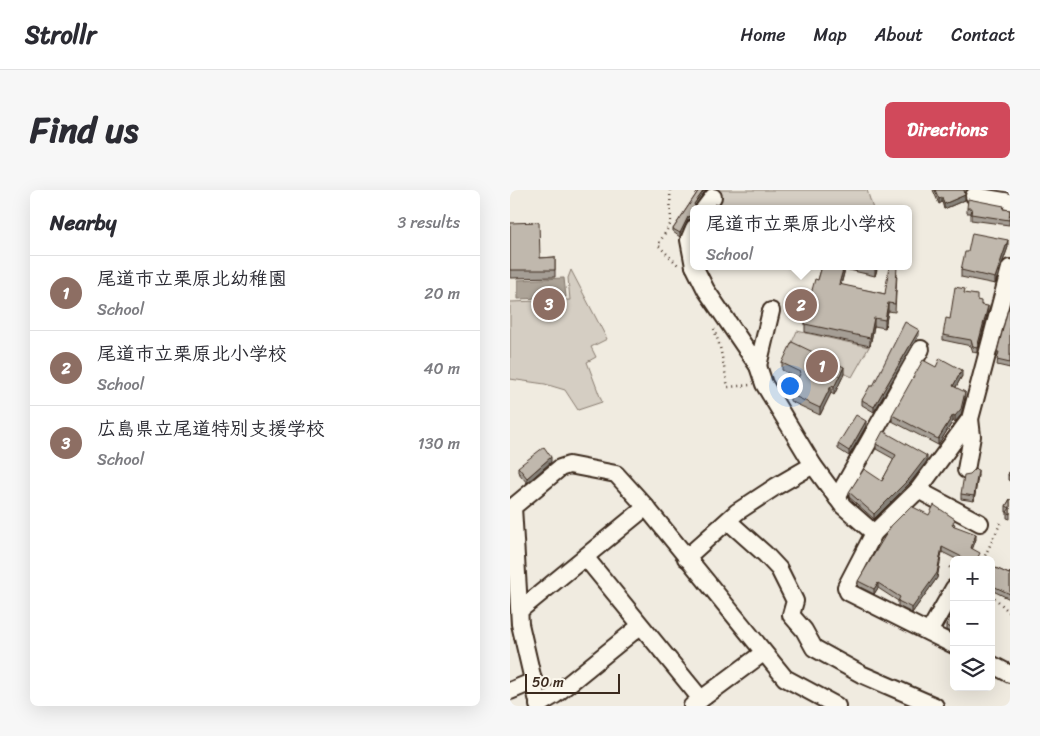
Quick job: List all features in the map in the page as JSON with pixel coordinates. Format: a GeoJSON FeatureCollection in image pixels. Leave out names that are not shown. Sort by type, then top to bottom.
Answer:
{"type":"FeatureCollection","features":[{"type":"Feature","properties":{"kind":"street"},"geometry":{"type":"LineString","coordinates":[[974,196],[1010,202]]}},
{"type":"Feature","properties":{"kind":"street"},"geometry":{"type":"LineString","coordinates":[[950,643],[848,592],[846,587],[874,533],[918,490],[970,419],[1010,268]]}},
{"type":"Feature","properties":{"kind":"street"},"geometry":{"type":"LineString","coordinates":[[696,270],[706,290],[759,372],[814,465],[843,506],[874,533]]}},
{"type":"Feature","properties":{"kind":"street"},"geometry":{"type":"LineString","coordinates":[[759,372],[771,310]]}},
{"type":"Feature","properties":{"kind":"street"},"geometry":{"type":"LineString","coordinates":[[837,498],[920,349]]}},
{"type":"Feature","properties":{"kind":"street"},"geometry":{"type":"LineString","coordinates":[[966,470],[972,436],[970,419]]}},
{"type":"Feature","properties":{"kind":"street"},"geometry":{"type":"LineString","coordinates":[[640,626],[555,695],[538,705],[520,624],[512,506],[560,468],[569,465],[612,472],[646,507],[785,678],[837,706]]}},
{"type":"Feature","properties":{"kind":"street"},"geometry":{"type":"LineString","coordinates":[[686,558],[728,521],[774,487],[814,465]]}},
{"type":"Feature","properties":{"kind":"street"},"geometry":{"type":"LineString","coordinates":[[918,490],[980,523]]}},
{"type":"Feature","properties":{"kind":"street"},"geometry":{"type":"LineString","coordinates":[[520,610],[586,558],[646,507]]}},
{"type":"Feature","properties":{"kind":"street"},"geometry":{"type":"LineString","coordinates":[[728,521],[779,569],[794,600],[791,615],[804,630],[814,648],[861,674],[935,706]]}},
{"type":"Feature","properties":{"kind":"street"},"geometry":{"type":"LineString","coordinates":[[586,558],[640,626],[696,702],[763,653]]}},
{"type":"Feature","properties":{"kind":"street"},"geometry":{"type":"LineString","coordinates":[[929,632],[950,595]]}},
{"type":"Feature","properties":{"kind":"street"},"geometry":{"type":"LineString","coordinates":[[995,666],[1010,674]]}},
{"type":"Feature","properties":{"kind":"street"},"geometry":{"type":"LineString","coordinates":[[510,691],[534,681]]}},
{"type":"Feature","properties":{"kind":"path"},"geometry":{"type":"LineString","coordinates":[[985,556],[1002,520]]}},
{"type":"Feature","properties":{"kind":"path"},"geometry":{"type":"LineString","coordinates":[[995,598],[1010,613]]}},
{"type":"Feature","properties":{"kind":"shaded area"},"geometry":{"type":"Polygon","coordinates":[[[708,190],[867,190],[872,205],[715,205],[713,194],[708,190]]]}},
{"type":"Feature","properties":{"kind":"shaded area"},"geometry":{"type":"Polygon","coordinates":[[[571,270],[607,339],[591,347],[596,357],[587,362],[602,402],[578,410],[565,390],[545,384],[510,379],[510,302],[570,300],[568,278],[571,270]]]}},
{"type":"Feature","properties":{"kind":"shaded area"},"geometry":{"type":"Polygon","coordinates":[[[564,278],[566,297],[518,299],[518,280],[564,278]]]}},
{"type":"Feature","properties":{"kind":"shaded area"},"geometry":{"type":"Polygon","coordinates":[[[797,331],[869,347],[852,377],[790,347],[797,331]]]}},
{"type":"Feature","properties":{"kind":"building"},"geometry":{"type":"Polygon","coordinates":[[[699,190],[704,190],[694,205],[690,205],[690,216],[680,233],[673,229],[699,190]]]}},
{"type":"Feature","properties":{"kind":"building"},"geometry":{"type":"Polygon","coordinates":[[[935,190],[964,190],[965,195],[944,204],[942,197],[939,199],[935,190]]]}},
{"type":"Feature","properties":{"kind":"building"},"geometry":{"type":"Polygon","coordinates":[[[968,199],[1004,206],[1003,209],[1010,210],[1009,220],[971,214],[972,208],[967,208],[968,199]]]}},
{"type":"Feature","properties":{"kind":"building"},"geometry":{"type":"Polygon","coordinates":[[[539,222],[540,258],[555,257],[555,270],[510,270],[510,223],[539,222]]]}},
{"type":"Feature","properties":{"kind":"building"},"geometry":{"type":"Polygon","coordinates":[[[972,233],[1008,240],[995,278],[961,270],[965,252],[968,252],[972,233]]]}},
{"type":"Feature","properties":{"kind":"building"},"geometry":{"type":"Polygon","coordinates":[[[821,270],[843,270],[839,284],[885,294],[888,270],[897,270],[895,304],[888,303],[885,320],[874,318],[870,338],[805,324],[809,307],[805,307],[808,293],[811,294],[815,279],[818,280],[821,270]]]}},
{"type":"Feature","properties":{"kind":"building"},"geometry":{"type":"Polygon","coordinates":[[[955,287],[965,289],[964,293],[977,295],[977,300],[981,301],[981,305],[988,306],[977,348],[973,347],[971,340],[943,335],[946,318],[950,319],[955,287]]]}},
{"type":"Feature","properties":{"kind":"building"},"geometry":{"type":"Polygon","coordinates":[[[1008,309],[1010,309],[1010,363],[997,360],[999,352],[997,352],[1008,309]]]}},
{"type":"Feature","properties":{"kind":"building"},"geometry":{"type":"Polygon","coordinates":[[[905,322],[919,330],[874,407],[862,400],[870,386],[873,386],[905,322]]]}},
{"type":"Feature","properties":{"kind":"building"},"geometry":{"type":"Polygon","coordinates":[[[792,342],[844,367],[834,387],[831,386],[820,408],[790,394],[801,372],[782,363],[792,342]]]}},
{"type":"Feature","properties":{"kind":"building"},"geometry":{"type":"Polygon","coordinates":[[[940,358],[962,370],[953,386],[965,392],[961,409],[955,416],[953,415],[938,439],[892,415],[923,360],[936,367],[940,358]]]}},
{"type":"Feature","properties":{"kind":"building"},"geometry":{"type":"Polygon","coordinates":[[[856,415],[866,421],[849,451],[838,444],[856,415]]]}},
{"type":"Feature","properties":{"kind":"building"},"geometry":{"type":"Polygon","coordinates":[[[883,431],[927,456],[910,478],[874,514],[849,492],[864,469],[882,481],[896,455],[876,444],[883,431]]]}},
{"type":"Feature","properties":{"kind":"building"},"geometry":{"type":"Polygon","coordinates":[[[544,447],[551,457],[527,478],[518,467],[544,447]]]}},
{"type":"Feature","properties":{"kind":"building"},"geometry":{"type":"Polygon","coordinates":[[[975,469],[978,470],[974,496],[961,494],[964,475],[970,474],[975,469]]]}},
{"type":"Feature","properties":{"kind":"building"},"geometry":{"type":"Polygon","coordinates":[[[1010,499],[1010,508],[1006,506],[1010,499]]]}},
{"type":"Feature","properties":{"kind":"building"},"geometry":{"type":"Polygon","coordinates":[[[934,505],[955,519],[952,525],[976,534],[971,548],[980,553],[978,556],[960,556],[942,547],[937,573],[912,608],[898,601],[900,597],[878,583],[874,589],[858,581],[891,526],[911,506],[929,515],[934,505]]]}},
{"type":"Feature","properties":{"kind":"building"},"geometry":{"type":"Polygon","coordinates":[[[995,568],[1009,574],[1010,572],[1010,594],[995,587],[995,568]]]}},
{"type":"Feature","properties":{"kind":"building"},"geometry":{"type":"Polygon","coordinates":[[[950,618],[950,628],[946,625],[950,618]]]}},
{"type":"Feature","properties":{"kind":"place","name":"広島県立尾道特別支援学校"},"geometry":{"type":"Point","coordinates":[549,304]}},
{"type":"Feature","properties":{"kind":"place","name":"尾道市立栗原北小学校"},"geometry":{"type":"Point","coordinates":[801,305]}},
{"type":"Feature","properties":{"kind":"place","name":"尾道市立栗原北幼稚園"},"geometry":{"type":"Point","coordinates":[822,366]}}]}
